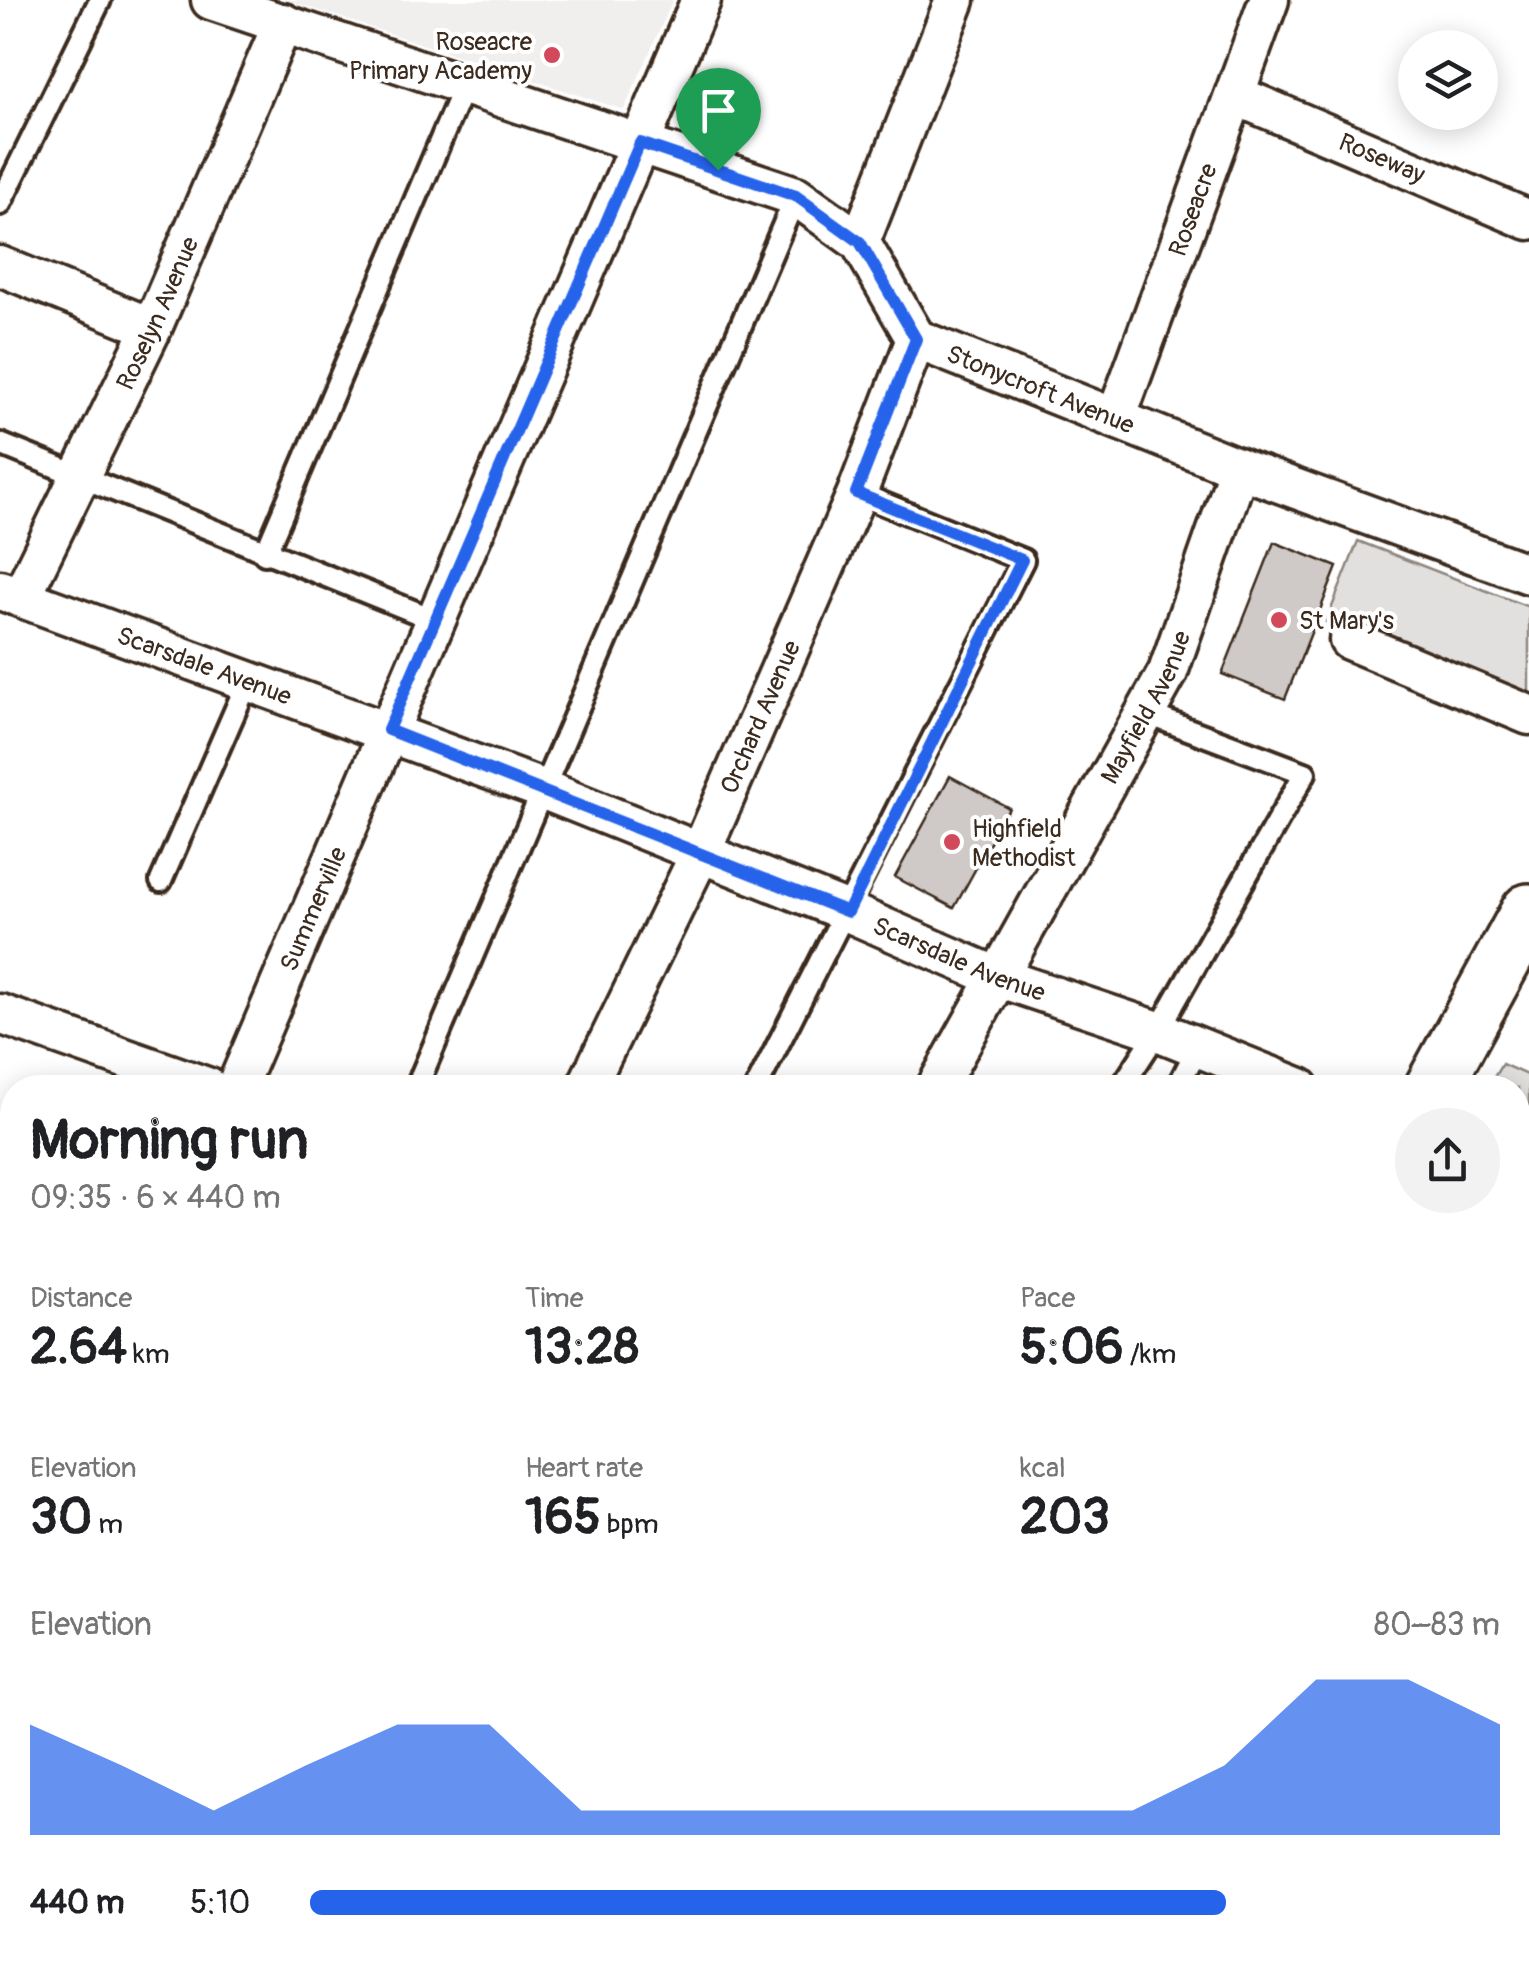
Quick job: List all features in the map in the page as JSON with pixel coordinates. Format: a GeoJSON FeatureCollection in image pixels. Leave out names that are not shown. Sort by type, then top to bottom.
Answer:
{"type":"FeatureCollection","features":[{"type":"Feature","properties":{"kind":"main road"},"geometry":{"type":"LineString","coordinates":[[1441,1075],[1529,912]]}},
{"type":"Feature","properties":{"kind":"street","name":"Stonycroft Avenue"},"geometry":{"type":"LineString","coordinates":[[211,0],[796,196],[860,242],[916,339],[1239,468],[1529,574]]}},
{"type":"Feature","properties":{"kind":"street","name":"Summerville"},"geometry":{"type":"LineString","coordinates":[[242,1075],[701,0]]}},
{"type":"Feature","properties":{"kind":"street"},"geometry":{"type":"LineString","coordinates":[[860,242],[955,0]]}},
{"type":"Feature","properties":{"kind":"street","name":"Roseacre"},"geometry":{"type":"LineString","coordinates":[[1116,418],[1269,0]]}},
{"type":"Feature","properties":{"kind":"street","name":"Roselyn Avenue"},"geometry":{"type":"LineString","coordinates":[[10,593],[80,476],[152,328],[283,23]]}},
{"type":"Feature","properties":{"kind":"street","name":"Roseway"},"geometry":{"type":"LineString","coordinates":[[1235,95],[1529,220]]}},
{"type":"Feature","properties":{"kind":"street"},"geometry":{"type":"LineString","coordinates":[[0,266],[152,328]]}},
{"type":"Feature","properties":{"kind":"street","name":"Orchard Avenue"},"geometry":{"type":"LineString","coordinates":[[592,1075],[701,852],[856,493],[916,339]]}},
{"type":"Feature","properties":{"kind":"street","name":"Mayfield Avenue"},"geometry":{"type":"LineString","coordinates":[[943,1075],[1168,672],[1239,468]]}},
{"type":"Feature","properties":{"kind":"street","name":"Scarsdale Avenue"},"geometry":{"type":"LineString","coordinates":[[10,593],[542,789],[848,912],[997,977],[1158,1031],[1268,1075]]}},
{"type":"Feature","properties":{"kind":"street"},"geometry":{"type":"LineString","coordinates":[[1349,640],[1529,715]]}},
{"type":"Feature","properties":{"kind":"street"},"geometry":{"type":"LineString","coordinates":[[0,1014],[171,1075]]}},
{"type":"Feature","properties":{"kind":"lane"},"geometry":{"type":"LineString","coordinates":[[0,204],[100,0]]}},
{"type":"Feature","properties":{"kind":"lane"},"geometry":{"type":"LineString","coordinates":[[266,554],[465,83]]}},
{"type":"Feature","properties":{"kind":"lane"},"geometry":{"type":"LineString","coordinates":[[421,1075],[796,196]]}},
{"type":"Feature","properties":{"kind":"lane"},"geometry":{"type":"LineString","coordinates":[[0,444],[435,620]]}},
{"type":"Feature","properties":{"kind":"lane"},"geometry":{"type":"LineString","coordinates":[[763,1075],[1022,560],[856,493]]}},
{"type":"Feature","properties":{"kind":"lane"},"geometry":{"type":"LineString","coordinates":[[161,882],[249,679]]}},
{"type":"Feature","properties":{"kind":"lane"},"geometry":{"type":"LineString","coordinates":[[1129,1075],[1305,772],[1145,713]]}},
{"type":"Feature","properties":{"kind":"lane"},"geometry":{"type":"LineString","coordinates":[[1184,1075],[1198,1047]]}},
{"type":"Feature","properties":{"kind":"shaded area","name":"Roseacre Primary Academy"},"geometry":{"type":"Polygon","coordinates":[[[287,0],[673,0],[624,110],[287,0]]]}},
{"type":"Feature","properties":{"kind":"shaded area"},"geometry":{"type":"Polygon","coordinates":[[[1358,541],[1529,607],[1529,704],[1326,622],[1358,541]]]}},
{"type":"Feature","properties":{"kind":"shaded area"},"geometry":{"type":"Polygon","coordinates":[[[1502,1064],[1527,1075],[1495,1075],[1502,1064]]]}},
{"type":"Feature","properties":{"kind":"building","name":"St Mary's"},"geometry":{"type":"Polygon","coordinates":[[[1274,542],[1337,567],[1285,699],[1222,674],[1274,542]]]}},
{"type":"Feature","properties":{"kind":"building","name":"Highfield Methodist"},"geometry":{"type":"Polygon","coordinates":[[[950,776],[1009,808],[954,908],[895,877],[950,776]]]}},
{"type":"Feature","properties":{"kind":"place","name":"Roseacre Primary Academy"},"geometry":{"type":"Point","coordinates":[552,55]}},
{"type":"Feature","properties":{"kind":"place","name":"St Mary's"},"geometry":{"type":"Point","coordinates":[1279,620]}},
{"type":"Feature","properties":{"kind":"place","name":"Highfield Methodist"},"geometry":{"type":"Point","coordinates":[952,842]}},
{"type":"Feature","properties":{"kind":"route"},"geometry":{"type":"LineString","coordinates":[[640,143],[718,170],[796,196],[860,242],[916,339],[856,493],[1022,560],[848,912],[388,730],[640,143]]}}]}
